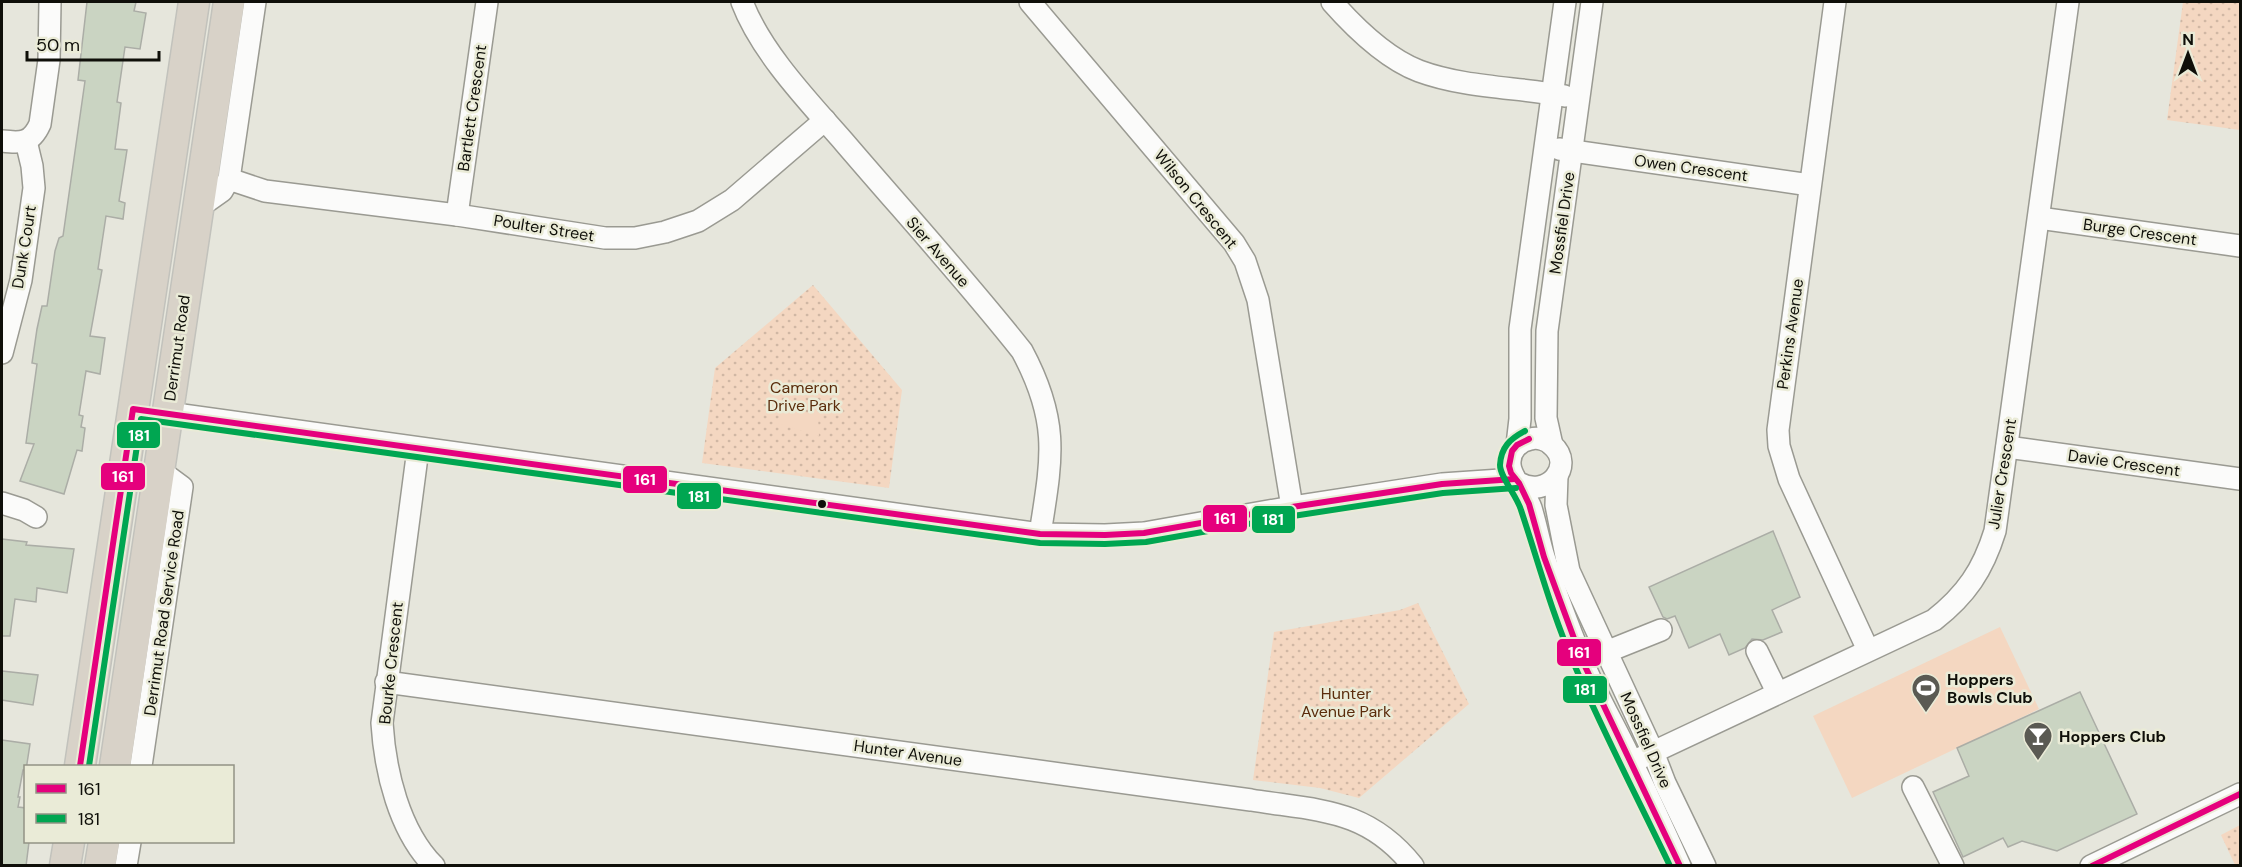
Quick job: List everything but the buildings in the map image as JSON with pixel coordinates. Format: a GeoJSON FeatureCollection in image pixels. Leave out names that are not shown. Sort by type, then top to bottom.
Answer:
{"type":"FeatureCollection","features":[{"type":"Feature","properties":{"kind":"highway"},"geometry":{"type":"LineString","coordinates":[[80,765],[194,2]]}},
{"type":"Feature","properties":{"kind":"highway","name":"Derrimut Road"},"geometry":{"type":"LineString","coordinates":[[115,765],[229,2]]}},
{"type":"Feature","properties":{"kind":"highway"},"geometry":{"type":"LineString","coordinates":[[153,270],[163,273],[171,271],[177,263],[186,229],[198,208]]}},
{"type":"Feature","properties":{"kind":"highway"},"geometry":{"type":"LineString","coordinates":[[133,409],[168,414]]}},
{"type":"Feature","properties":{"kind":"highway"},"geometry":{"type":"LineString","coordinates":[[120,493],[138,475],[159,470]]}},
{"type":"Feature","properties":{"kind":"highway"},"geometry":{"type":"LineString","coordinates":[[65,866],[69,843]]}},
{"type":"Feature","properties":{"kind":"highway"},"geometry":{"type":"LineString","coordinates":[[100,866],[104,843]]}},
{"type":"Feature","properties":{"kind":"street"},"geometry":{"type":"LineString","coordinates":[[2,141],[17,143],[26,141],[36,133],[43,111],[49,60],[50,2]]}},
{"type":"Feature","properties":{"kind":"street"},"geometry":{"type":"LineString","coordinates":[[198,208],[222,191],[229,179],[255,2]]}},
{"type":"Feature","properties":{"kind":"street","name":"Bartlett Crescent"},"geometry":{"type":"LineString","coordinates":[[457,215],[487,2]]}},
{"type":"Feature","properties":{"kind":"street","name":"Sier Avenue"},"geometry":{"type":"LineString","coordinates":[[742,2],[751,24],[766,47],[825,120],[1022,351],[1036,378],[1044,401],[1050,432],[1050,471],[1040,534]]}},
{"type":"Feature","properties":{"kind":"street","name":"Wilson Crescent"},"geometry":{"type":"LineString","coordinates":[[1030,2],[1234,243],[1245,261],[1258,300],[1292,507]]}},
{"type":"Feature","properties":{"kind":"street"},"geometry":{"type":"LineString","coordinates":[[1332,2],[1379,47],[1417,70],[1479,85],[1579,99]]}},
{"type":"Feature","properties":{"kind":"street","name":"Mossfiel Drive"},"geometry":{"type":"LineString","coordinates":[[1515,448],[1520,419],[1520,329],[1565,2]]}},
{"type":"Feature","properties":{"kind":"street","name":"Mossfiel Drive"},"geometry":{"type":"LineString","coordinates":[[1552,445],[1546,418],[1547,331],[1592,2]]}},
{"type":"Feature","properties":{"kind":"street","name":"Perkins Avenue"},"geometry":{"type":"LineString","coordinates":[[1835,2],[1780,408],[1779,446],[1789,479],[1868,650]]}},
{"type":"Feature","properties":{"kind":"street","name":"Julier Crescent"},"geometry":{"type":"LineString","coordinates":[[1632,762],[1934,620],[1950,607],[1980,571],[1995,531],[2068,2]]}},
{"type":"Feature","properties":{"kind":"street","name":"Poulter Street"},"geometry":{"type":"LineString","coordinates":[[229,179],[265,191],[457,215],[605,238],[635,238],[665,232],[698,221],[732,200],[825,120]]}},
{"type":"Feature","properties":{"kind":"street","name":"Dunk Court"},"geometry":{"type":"LineString","coordinates":[[2,353],[21,280],[34,188],[26,141]]}},
{"type":"Feature","properties":{"kind":"street","name":"Owen Crescent"},"geometry":{"type":"LineString","coordinates":[[1546,147],[1810,185]]}},
{"type":"Feature","properties":{"kind":"street","name":"Burge Crescent"},"geometry":{"type":"LineString","coordinates":[[2039,218],[2241,246]]}},
{"type":"Feature","properties":{"kind":"street"},"geometry":{"type":"LineString","coordinates":[[168,414],[1040,534],[1144,533],[1442,484],[1517,481]]}},
{"type":"Feature","properties":{"kind":"street"},"geometry":{"type":"LineString","coordinates":[[1442,484],[1501,463],[1515,448],[1526,440],[1535,438],[1552,445],[1560,459],[1557,476],[1544,487],[1527,487],[1517,481],[1509,466],[1515,448]]}},
{"type":"Feature","properties":{"kind":"street","name":"Davie Crescent"},"geometry":{"type":"LineString","coordinates":[[2007,447],[2241,479]]}},
{"type":"Feature","properties":{"kind":"street","name":"Bourke Crescent"},"geometry":{"type":"LineString","coordinates":[[418,449],[382,723],[384,752],[394,794],[426,863]]}},
{"type":"Feature","properties":{"kind":"street","name":"Derrimut Road Service Road"},"geometry":{"type":"LineString","coordinates":[[141,765],[182,487],[159,470]]}},
{"type":"Feature","properties":{"kind":"street","name":"Mossfiel Drive"},"geometry":{"type":"LineString","coordinates":[[1557,476],[1556,505],[1569,572],[1705,866]]}},
{"type":"Feature","properties":{"kind":"street","name":"Mossfiel Drive"},"geometry":{"type":"LineString","coordinates":[[1517,481],[1529,504],[1544,557],[1582,660],[1680,866]]}},
{"type":"Feature","properties":{"kind":"street"},"geometry":{"type":"LineString","coordinates":[[2,503],[24,510],[36,517]]}},
{"type":"Feature","properties":{"kind":"street"},"geometry":{"type":"LineString","coordinates":[[1606,652],[1661,630]]}},
{"type":"Feature","properties":{"kind":"street"},"geometry":{"type":"LineString","coordinates":[[1757,651],[1777,692]]}},
{"type":"Feature","properties":{"kind":"street","name":"Hunter Avenue"},"geometry":{"type":"LineString","coordinates":[[386,682],[1239,798],[1345,815],[1386,837],[1413,866]]}},
{"type":"Feature","properties":{"kind":"street"},"geometry":{"type":"LineString","coordinates":[[1913,787],[1953,866]]}},
{"type":"Feature","properties":{"kind":"street"},"geometry":{"type":"LineString","coordinates":[[2091,866],[2117,860],[2241,794]]}},
{"type":"Feature","properties":{"kind":"street"},"geometry":{"type":"LineString","coordinates":[[126,866],[130,843]]}},
{"type":"Feature","properties":{"kind":"green space"},"geometry":{"type":"Polygon","coordinates":[[[2183,2],[2240,2],[2240,130],[2167,120],[2183,2]]]}},
{"type":"Feature","properties":{"kind":"green space","name":"Cameron Drive Park"},"geometry":{"type":"Polygon","coordinates":[[[813,285],[902,390],[889,488],[702,463],[715,368],[813,285]]]}},
{"type":"Feature","properties":{"kind":"green space"},"geometry":{"type":"Polygon","coordinates":[[[793,409],[818,416],[819,436],[776,423],[793,409]]]}},
{"type":"Feature","properties":{"kind":"green space","name":"Hunter Avenue Park"},"geometry":{"type":"Polygon","coordinates":[[[1418,603],[1469,704],[1359,798],[1320,788],[1253,780],[1274,632],[1400,610],[1418,603]]]}},
{"type":"Feature","properties":{"kind":"green space","name":"Hoppers Bowls Club"},"geometry":{"type":"Polygon","coordinates":[[[2000,627],[2039,709],[1852,798],[1813,716],[2000,627]]]}},
{"type":"Feature","properties":{"kind":"green space"},"geometry":{"type":"Polygon","coordinates":[[[2240,825],[2240,865],[2235,865],[2221,835],[2240,825]]]}},
{"type":"Feature","properties":{"kind":"transit line","name":"161"},"geometry":{"type":"LineString","coordinates":[[80,765],[133,409],[1040,534],[1144,533],[1442,484],[1515,479]]}},
{"type":"Feature","properties":{"kind":"transit line","name":"181"},"geometry":{"type":"LineString","coordinates":[[89,765],[141,419],[1040,543],[1146,542],[1443,493],[1516,488]]}},
{"type":"Feature","properties":{"kind":"transit line","name":"181"},"geometry":{"type":"LineString","coordinates":[[1525,431],[1504,448],[1501,470],[1519,505],[1552,607],[1574,664],[1670,866]]}},
{"type":"Feature","properties":{"kind":"transit line","name":"161"},"geometry":{"type":"LineString","coordinates":[[1529,439],[1517,445],[1512,451],[1509,466],[1511,473],[1519,483],[1529,504],[1544,557],[1582,660],[1680,866]]}},
{"type":"Feature","properties":{"kind":"transit line","name":"161"},"geometry":{"type":"LineString","coordinates":[[2092,866],[2240,794]]}},
{"type":"Feature","properties":{"kind":"place","name":"Hoppers Bowls Club"},"geometry":{"type":"Point","coordinates":[1926,714]}},
{"type":"Feature","properties":{"kind":"place","name":"Hoppers Club"},"geometry":{"type":"Point","coordinates":[2038,762]}}]}
